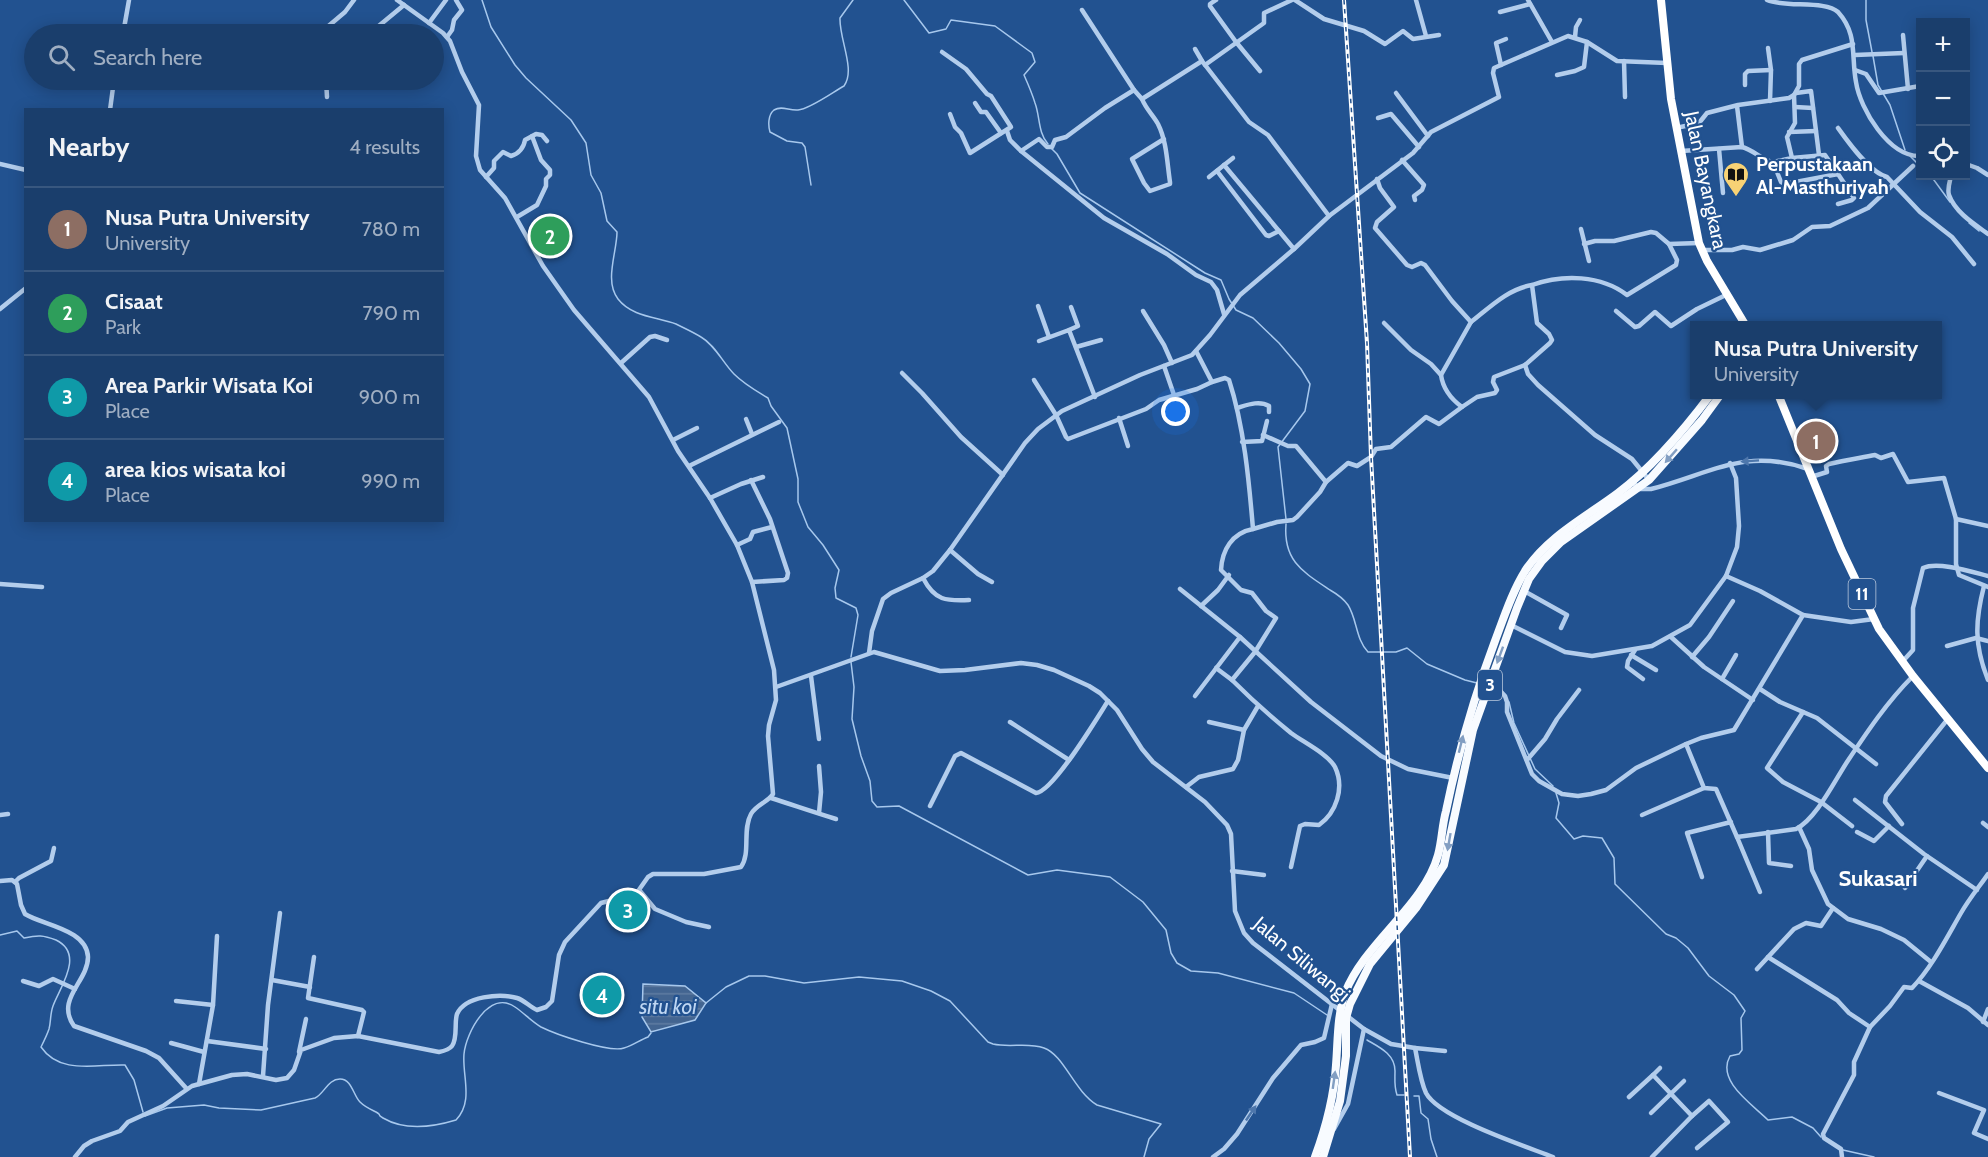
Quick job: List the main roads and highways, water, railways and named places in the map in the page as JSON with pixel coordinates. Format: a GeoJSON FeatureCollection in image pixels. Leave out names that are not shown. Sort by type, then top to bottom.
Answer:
{"type":"FeatureCollection","features":[{"type":"Feature","properties":{"kind":"highway","name":"Jalan Bayangkara"},"geometry":{"type":"LineString","coordinates":[[1661,0],[1676,128],[1700,246],[1743,321]]}},
{"type":"Feature","properties":{"kind":"highway","name":"11"},"geometry":{"type":"LineString","coordinates":[[1780,399],[1849,568],[1874,619],[1902,662],[1988,768]]}},
{"type":"Feature","properties":{"kind":"main road","name":"3"},"geometry":{"type":"LineString","coordinates":[[1315,1157],[1325,1130],[1332,1097],[1347,1003],[1384,941],[1434,868],[1466,723],[1506,610],[1525,572],[1553,539],[1643,472],[1708,399]]}},
{"type":"Feature","properties":{"kind":"main road","name":"3"},"geometry":{"type":"LineString","coordinates":[[1384,941],[1416,908],[1444,865],[1473,730],[1524,591],[1536,568],[1561,542],[1639,489],[1702,420],[1717,399]]}},
{"type":"Feature","properties":{"kind":"main road","name":"3"},"geometry":{"type":"LineString","coordinates":[[1323,1157],[1340,1101],[1344,1072],[1342,1023]]}},
{"type":"Feature","properties":{"kind":"water","name":"situ koi"},"geometry":{"type":"Polygon","coordinates":[[[643,984],[685,986],[706,1003],[695,1020],[651,1032],[642,1017],[643,984]]]}},
{"type":"Feature","properties":{"kind":"waterway"},"geometry":{"type":"LineString","coordinates":[[482,0],[491,27],[515,65],[571,120],[586,143],[591,175],[601,193],[607,221],[617,232],[612,284],[618,299],[630,310],[676,324],[706,340],[738,378],[768,398],[787,428],[798,479],[798,502],[808,527],[839,570],[835,588],[836,598],[856,608],[858,615],[851,657]]}},
{"type":"Feature","properties":{"kind":"waterway"},"geometry":{"type":"LineString","coordinates":[[811,185],[805,147],[802,143],[787,141],[770,132],[770,117],[777,109],[798,110],[809,107],[844,86],[848,63],[840,18],[853,0]]}},
{"type":"Feature","properties":{"kind":"waterway"},"geometry":{"type":"LineString","coordinates":[[904,0],[929,33],[946,29],[951,20],[995,26],[1032,53],[1035,62],[1024,75],[1037,108],[1042,135],[1048,144]]}},
{"type":"Feature","properties":{"kind":"waterway"},"geometry":{"type":"LineString","coordinates":[[1866,0],[1866,20],[1872,52]]}},
{"type":"Feature","properties":{"kind":"waterway"},"geometry":{"type":"LineString","coordinates":[[1873,56],[1878,85],[1890,105],[1905,150]]}},
{"type":"Feature","properties":{"kind":"waterway"},"geometry":{"type":"LineString","coordinates":[[1051,148],[1080,193],[1205,273],[1221,280],[1236,310],[1253,318],[1301,369],[1310,384],[1305,411],[1278,447],[1286,519]]}},
{"type":"Feature","properties":{"kind":"waterway"},"geometry":{"type":"LineString","coordinates":[[1910,156],[1916,162]]}},
{"type":"Feature","properties":{"kind":"waterway"},"geometry":{"type":"LineString","coordinates":[[1934,180],[1950,202]]}},
{"type":"Feature","properties":{"kind":"waterway"},"geometry":{"type":"LineString","coordinates":[[1969,223],[1979,231]]}},
{"type":"Feature","properties":{"kind":"waterway"},"geometry":{"type":"LineString","coordinates":[[1286,524],[1286,537],[1291,556],[1303,571],[1346,603],[1361,642],[1368,652],[1396,652],[1407,648],[1427,664],[1477,683]]}},
{"type":"Feature","properties":{"kind":"waterway"},"geometry":{"type":"LineString","coordinates":[[851,662],[854,687],[852,719],[870,781],[872,801],[877,807],[899,806],[1028,875],[1057,870],[1110,877],[1143,902],[1166,930],[1171,953],[1177,963],[1191,971],[1218,973],[1294,993],[1327,1015]]}},
{"type":"Feature","properties":{"kind":"waterway"},"geometry":{"type":"LineString","coordinates":[[1509,702],[1514,723],[1535,769],[1553,786]]}},
{"type":"Feature","properties":{"kind":"waterway"},"geometry":{"type":"LineString","coordinates":[[1556,793],[1559,803],[1556,818],[1574,839],[1583,836],[1602,838],[1614,858],[1615,884],[1666,934],[1676,938],[1688,948],[1709,976],[1734,995],[1745,1011],[1741,1018],[1742,1050],[1739,1054],[1730,1056],[1727,1065],[1728,1074],[1738,1091],[1768,1120],[1792,1117],[1813,1128],[1821,1137]]}},
{"type":"Feature","properties":{"kind":"waterway"},"geometry":{"type":"LineString","coordinates":[[0,935],[17,931],[24,938],[44,936],[64,946],[69,954],[68,971],[53,1006],[49,1029],[41,1047],[49,1056],[68,1065],[125,1065],[134,1080],[143,1112]]}},
{"type":"Feature","properties":{"kind":"waterway"},"geometry":{"type":"LineString","coordinates":[[706,1003],[726,987],[749,976],[765,976],[804,983],[859,977],[902,981],[931,991],[950,1001],[988,1042],[999,1045],[1032,1045],[1044,1048],[1057,1058],[1082,1091],[1097,1105],[1161,1124],[1149,1139],[1144,1157]]}},
{"type":"Feature","properties":{"kind":"waterway"},"geometry":{"type":"LineString","coordinates":[[145,1116],[167,1108],[204,1105],[261,1110],[315,1098],[332,1081],[340,1079],[350,1084],[362,1104],[381,1117],[400,1125],[419,1127],[438,1124],[456,1120],[465,1105],[464,1054],[469,1035],[480,1016],[496,1004],[505,1003],[515,1007],[537,1025],[548,1030],[607,1048],[627,1047],[648,1037],[651,1033]]}},
{"type":"Feature","properties":{"kind":"waterway"},"geometry":{"type":"LineString","coordinates":[[1367,1040],[1386,1052],[1392,1060],[1397,1095],[1404,1095]]}},
{"type":"Feature","properties":{"kind":"waterway"},"geometry":{"type":"LineString","coordinates":[[1414,1096],[1419,1096],[1421,1113],[1428,1119],[1437,1157]]}},
{"type":"Feature","properties":{"kind":"waterway"},"geometry":{"type":"LineString","coordinates":[[1843,1150],[1874,1157]]}},
{"type":"Feature","properties":{"kind":"railway"},"geometry":{"type":"LineString","coordinates":[[1344,0],[1367,343],[1371,457],[1410,1157]]}},
{"type":"Feature","properties":{"kind":"place","name":"Perpustakaan Al-Masthuriyah"},"geometry":{"type":"Point","coordinates":[1736,198]}},
{"type":"Feature","properties":{"kind":"place","name":"Cisaat"},"geometry":{"type":"Point","coordinates":[550,236]}},
{"type":"Feature","properties":{"kind":"place","name":"Nusa Putra University"},"geometry":{"type":"Point","coordinates":[1816,441]}},
{"type":"Feature","properties":{"kind":"place","name":"Area Parkir Wisata Koi"},"geometry":{"type":"Point","coordinates":[628,910]}},
{"type":"Feature","properties":{"kind":"place","name":"area kios wisata koi"},"geometry":{"type":"Point","coordinates":[602,995]}},
{"type":"Feature","properties":{"kind":"district","name":"Sukasari"},"geometry":{"type":"Point","coordinates":[1878,878]}}]}
